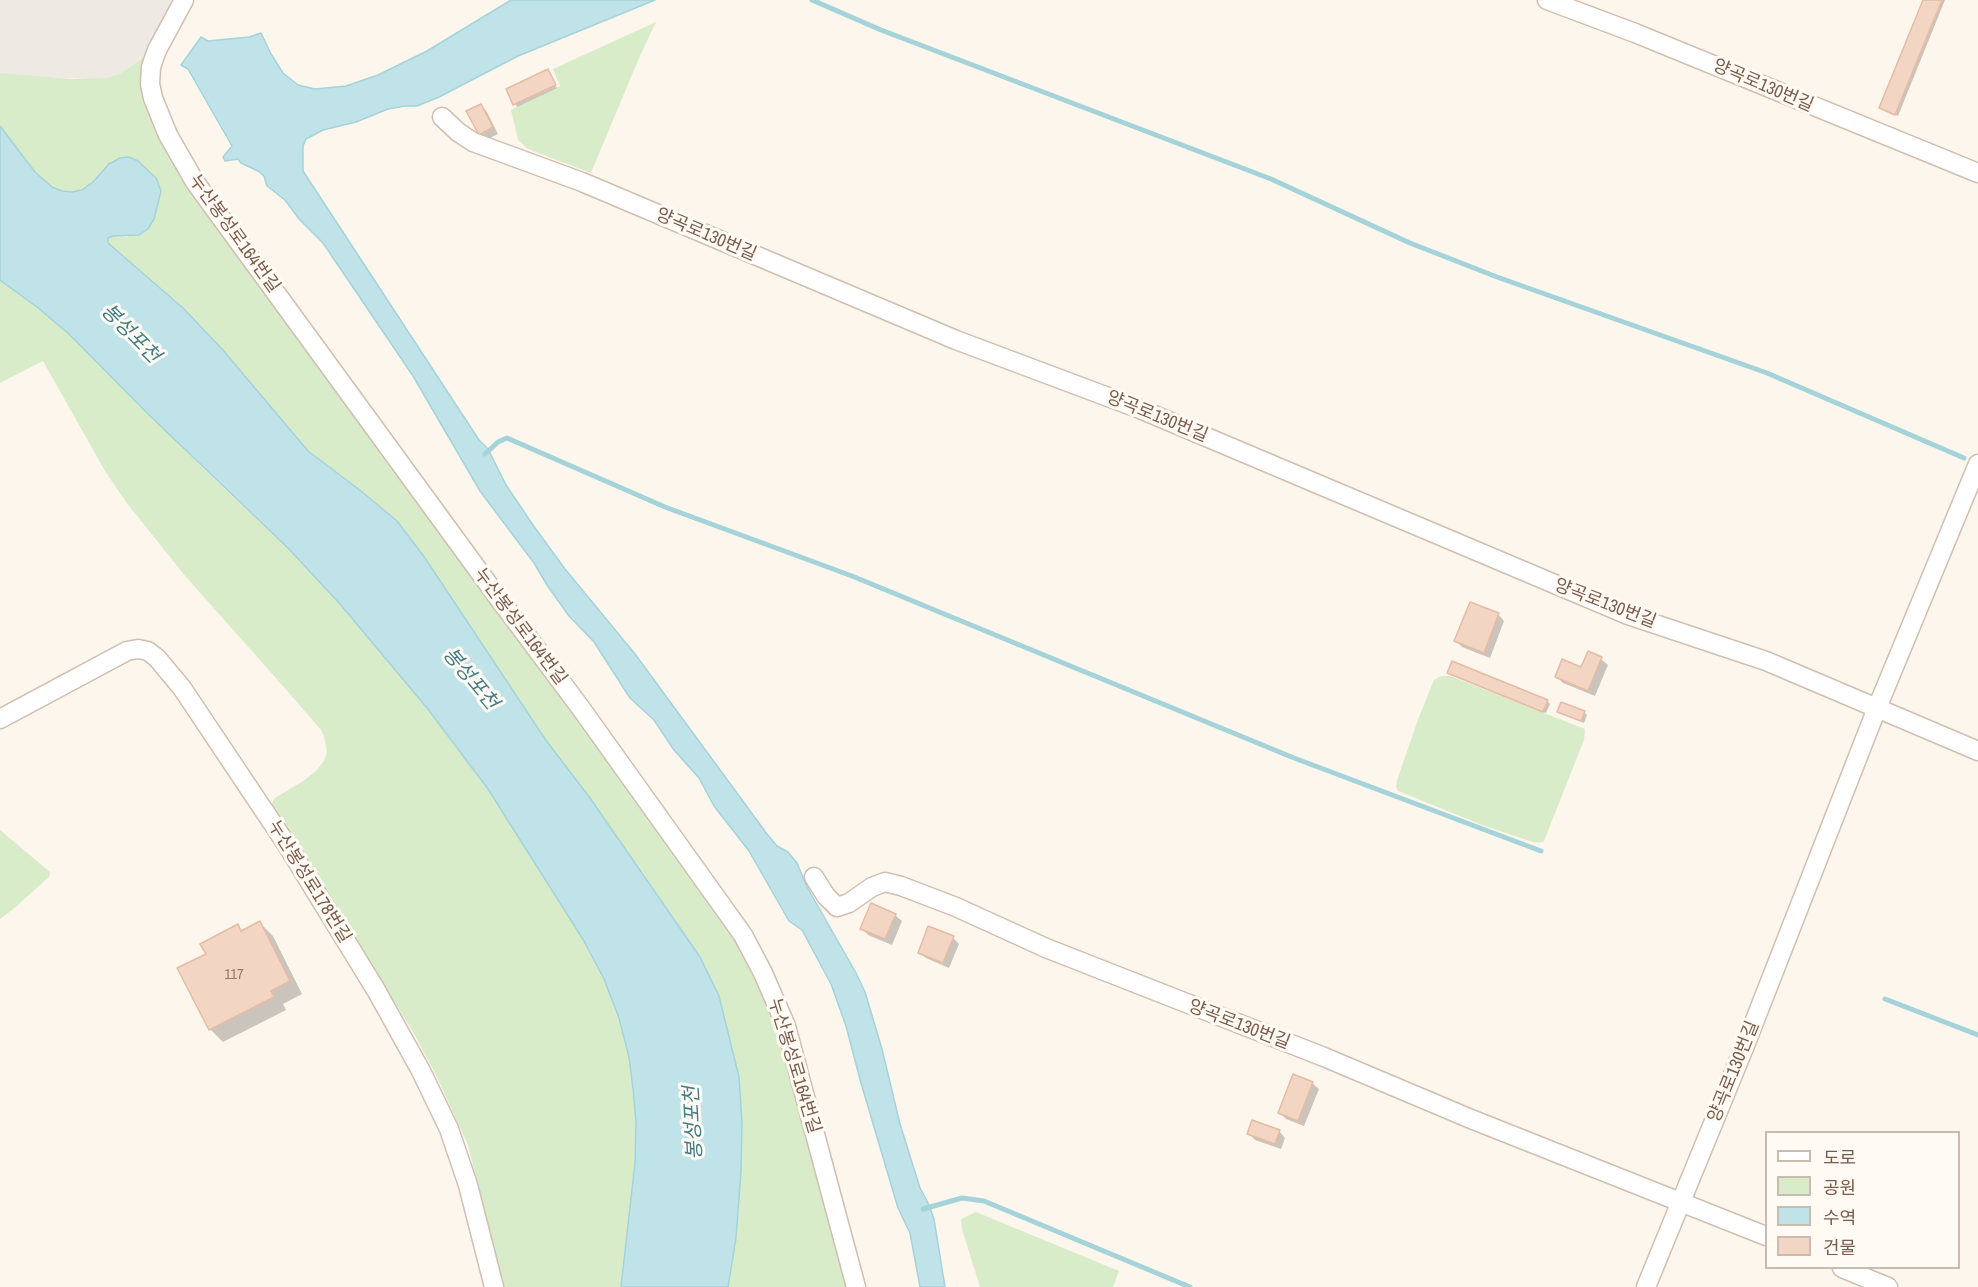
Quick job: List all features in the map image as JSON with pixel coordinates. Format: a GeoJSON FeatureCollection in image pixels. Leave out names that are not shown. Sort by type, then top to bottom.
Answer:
{"type":"FeatureCollection","features":[{"type":"Feature","properties":{"kind":"lane","name":"누산봉성로164번길"},"geometry":{"type":"LineString","coordinates":[[184,0],[157,50],[150,84],[153,99],[172,144],[195,182],[600,735],[743,935],[763,973],[786,1026],[856,1287]]}},
{"type":"Feature","properties":{"kind":"lane","name":"양곡로130번길"},"geometry":{"type":"LineString","coordinates":[[1547,0],[1646,37],[1978,173]]}},
{"type":"Feature","properties":{"kind":"lane","name":"양곡로130번길"},"geometry":{"type":"LineString","coordinates":[[442,117],[473,142],[582,182],[956,340],[1140,409],[1628,615],[1766,661],[1978,751]]}},
{"type":"Feature","properties":{"kind":"lane","name":"양곡로130번길"},"geometry":{"type":"LineString","coordinates":[[1646,1287],[1744,1048],[1877,708],[1978,464]]}},
{"type":"Feature","properties":{"kind":"lane","name":"누산봉성로178번길"},"geometry":{"type":"LineString","coordinates":[[0,719],[127,651],[138,649],[148,651],[158,658],[182,688],[287,845],[376,990],[421,1071],[449,1129],[468,1185],[494,1287]]}},
{"type":"Feature","properties":{"kind":"lane","name":"양곡로130번길"},"geometry":{"type":"LineString","coordinates":[[814,877],[826,896],[837,907],[849,903],[872,887],[885,882],[901,886],[956,907],[1057,953],[1324,1057],[1491,1128],[1680,1201]]}},
{"type":"Feature","properties":{"kind":"lane"},"geometry":{"type":"LineString","coordinates":[[1680,1201],[1765,1235]]}},
{"type":"Feature","properties":{"kind":"lane"},"geometry":{"type":"LineString","coordinates":[[1844,1269],[1888,1287]]}},
{"type":"Feature","properties":{"kind":"shaded area"},"geometry":{"type":"Polygon","coordinates":[[[0,0],[172,0],[145,57],[119,74],[106,78],[89,79],[13,76],[0,73],[0,0]]]}},
{"type":"Feature","properties":{"kind":"green space"},"geometry":{"type":"Polygon","coordinates":[[[656,22],[591,173],[528,149],[518,140],[511,110],[560,86],[553,69],[656,22]]]}},
{"type":"Feature","properties":{"kind":"green space"},"geometry":{"type":"Polygon","coordinates":[[[145,57],[147,105],[152,121],[187,185],[399,468],[739,940],[774,1015],[850,1287],[728,1287],[736,1238],[741,1171],[742,1123],[739,1077],[730,1038],[675,920],[590,798],[545,739],[425,558],[397,521],[308,451],[222,349],[183,308],[113,250],[108,243],[108,238],[128,237],[109,164],[93,182],[82,190],[62,191],[52,187],[35,172],[0,126],[0,73],[72,79],[106,78],[119,74],[145,57]]]}},
{"type":"Feature","properties":{"kind":"green space"},"geometry":{"type":"Polygon","coordinates":[[[0,280],[70,335],[210,475],[288,548],[340,604],[427,708],[488,789],[549,884],[604,979],[619,1018],[629,1057],[636,1122],[635,1163],[621,1287],[503,1287],[468,1145],[437,1077],[412,1030],[271,805],[275,798],[303,781],[324,761],[327,752],[324,736],[186,577],[126,502],[105,471],[43,361],[0,383],[0,280]]]}},
{"type":"Feature","properties":{"kind":"green space"},"geometry":{"type":"Polygon","coordinates":[[[1441,676],[1450,676],[1585,729],[1584,740],[1544,841],[1533,842],[1482,825],[1398,791],[1397,780],[1419,717],[1434,680],[1441,676]]]}},
{"type":"Feature","properties":{"kind":"green space"},"geometry":{"type":"Polygon","coordinates":[[[0,830],[50,872],[49,877],[0,919],[0,830]]]}},
{"type":"Feature","properties":{"kind":"green space"},"geometry":{"type":"Polygon","coordinates":[[[976,1212],[1119,1271],[1113,1287],[980,1287],[961,1219],[976,1212]]]}},
{"type":"Feature","properties":{"kind":"water"},"geometry":{"type":"Polygon","coordinates":[[[511,0],[655,0],[518,56],[417,106],[388,109],[356,122],[323,130],[306,139],[303,146],[303,171],[479,440],[488,449],[506,485],[535,528],[565,569],[635,654],[767,834],[797,863],[807,887],[865,992],[882,1049],[900,1124],[920,1188],[934,1219],[945,1287],[920,1287],[910,1233],[898,1208],[846,1026],[831,984],[802,930],[789,921],[749,851],[714,806],[699,778],[674,750],[654,720],[630,698],[594,642],[569,616],[534,563],[480,491],[413,376],[323,243],[299,219],[285,200],[267,186],[264,176],[238,159],[225,161],[223,157],[232,146],[188,69],[181,65],[201,37],[208,41],[249,37],[261,33],[283,73],[298,85],[315,89],[346,86],[378,75],[427,51],[511,0]]]}},
{"type":"Feature","properties":{"kind":"water","name":"봉성포천"},"geometry":{"type":"Polygon","coordinates":[[[0,126],[35,172],[52,187],[62,191],[82,190],[93,182],[109,164],[120,158],[129,157],[138,161],[156,178],[161,191],[154,219],[148,229],[139,235],[113,236],[108,238],[108,243],[183,308],[222,349],[308,451],[397,521],[425,558],[545,739],[590,798],[700,957],[719,996],[739,1077],[742,1123],[741,1171],[736,1238],[728,1287],[621,1287],[635,1163],[636,1122],[633,1089],[629,1057],[619,1018],[604,979],[584,941],[488,789],[427,708],[340,604],[288,548],[147,413],[70,335],[0,280],[0,126]]]}},
{"type":"Feature","properties":{"kind":"building"},"geometry":{"type":"Polygon","coordinates":[[[1923,0],[1942,0],[1895,115],[1879,108],[1923,0]]]}},
{"type":"Feature","properties":{"kind":"building"},"geometry":{"type":"Polygon","coordinates":[[[548,69],[556,85],[513,105],[506,89],[548,69]]]}},
{"type":"Feature","properties":{"kind":"building"},"geometry":{"type":"Polygon","coordinates":[[[481,104],[493,127],[479,135],[466,111],[481,104]]]}},
{"type":"Feature","properties":{"kind":"building"},"geometry":{"type":"Polygon","coordinates":[[[1470,602],[1499,613],[1484,653],[1454,641],[1470,602]]]}},
{"type":"Feature","properties":{"kind":"building"},"geometry":{"type":"Polygon","coordinates":[[[1588,651],[1602,657],[1588,691],[1555,677],[1562,659],[1581,667],[1588,651]]]}},
{"type":"Feature","properties":{"kind":"building"},"geometry":{"type":"Polygon","coordinates":[[[1452,661],[1548,700],[1543,712],[1447,673],[1452,661]]]}},
{"type":"Feature","properties":{"kind":"building"},"geometry":{"type":"Polygon","coordinates":[[[1561,702],[1585,711],[1581,721],[1557,712],[1561,702]]]}},
{"type":"Feature","properties":{"kind":"building"},"geometry":{"type":"Polygon","coordinates":[[[871,903],[896,914],[885,939],[860,929],[871,903]]]}},
{"type":"Feature","properties":{"kind":"building"},"geometry":{"type":"Polygon","coordinates":[[[260,921],[290,981],[271,991],[274,997],[209,1030],[177,968],[206,954],[200,944],[238,924],[241,931],[260,921]]]}},
{"type":"Feature","properties":{"kind":"building"},"geometry":{"type":"Polygon","coordinates":[[[928,926],[954,936],[943,963],[918,953],[928,926]]]}},
{"type":"Feature","properties":{"kind":"building"},"geometry":{"type":"Polygon","coordinates":[[[1293,1074],[1313,1082],[1298,1121],[1278,1113],[1293,1074]]]}},
{"type":"Feature","properties":{"kind":"building"},"geometry":{"type":"Polygon","coordinates":[[[1252,1120],[1280,1130],[1275,1144],[1247,1134],[1252,1120]]]}},
{"type":"Feature","properties":{"kind":"waterway"},"geometry":{"type":"LineString","coordinates":[[812,0],[881,30],[1271,179],[1410,243],[1497,277],[1767,373],[1964,458]]}},
{"type":"Feature","properties":{"kind":"waterway"},"geometry":{"type":"LineString","coordinates":[[485,454],[498,442],[507,438],[665,507],[852,576],[1294,758],[1541,851]]}},
{"type":"Feature","properties":{"kind":"waterway"},"geometry":{"type":"LineString","coordinates":[[1885,999],[1978,1035]]}},
{"type":"Feature","properties":{"kind":"waterway"},"geometry":{"type":"LineString","coordinates":[[923,1209],[962,1198],[984,1201],[1190,1287]]}}]}
